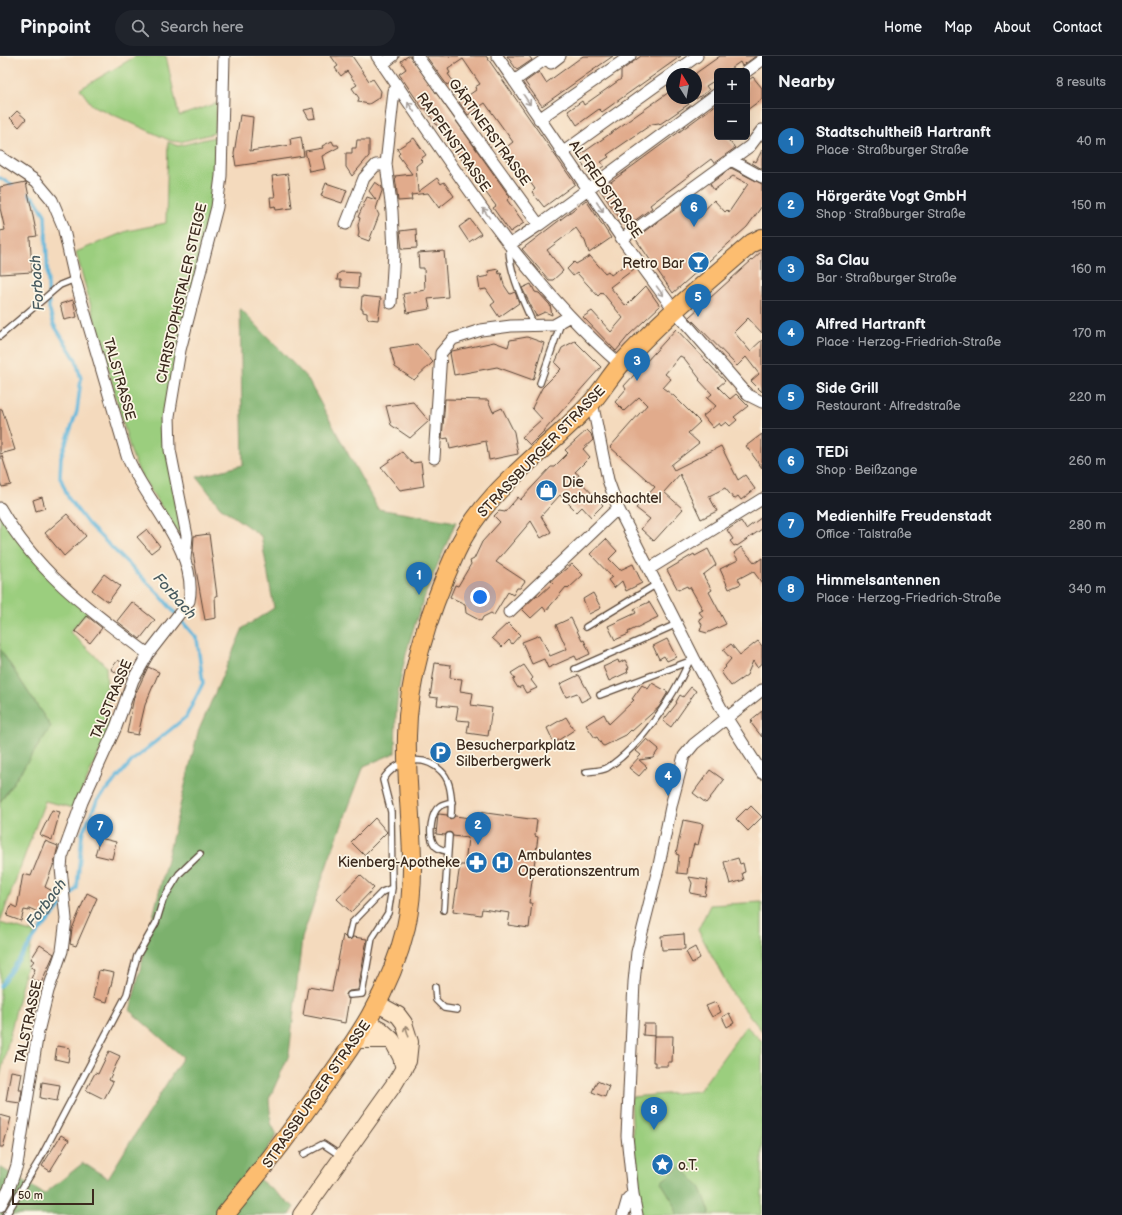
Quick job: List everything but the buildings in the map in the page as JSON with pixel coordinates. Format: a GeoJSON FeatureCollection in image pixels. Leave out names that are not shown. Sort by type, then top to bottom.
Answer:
{"type":"FeatureCollection","features":[{"type":"Feature","properties":{"kind":"main road","name":"STRASSBURGER STRASSE"},"geometry":{"type":"LineString","coordinates":[[225,1215],[276,1152],[357,1040],[378,1004],[399,949],[409,908],[411,862],[407,734],[412,689],[423,636],[440,589],[465,534],[499,491],[592,402],[621,365],[674,311],[752,243],[762,238]]}},
{"type":"Feature","properties":{"kind":"main road"},"geometry":{"type":"LineString","coordinates":[[301,1215],[395,1083],[408,1061],[410,1042],[404,1023],[398,1015],[378,1004]]}},
{"type":"Feature","properties":{"kind":"main road"},"geometry":{"type":"LineString","coordinates":[[367,1022],[380,1029],[392,1040],[401,1057],[404,1068]]}},
{"type":"Feature","properties":{"kind":"main road"},"geometry":{"type":"LineString","coordinates":[[357,1040],[392,1040]]}},
{"type":"Feature","properties":{"kind":"street","name":"CHRISTOPHSTALER STEIGE"},"geometry":{"type":"LineString","coordinates":[[184,560],[187,536],[170,450],[169,416],[180,350],[203,269],[217,207],[221,176],[224,56]]}},
{"type":"Feature","properties":{"kind":"street"},"geometry":{"type":"LineString","coordinates":[[380,60],[393,56]]}},
{"type":"Feature","properties":{"kind":"street","name":"GÄRTNERSTRASSE"},"geometry":{"type":"LineString","coordinates":[[417,56],[539,225]]}},
{"type":"Feature","properties":{"kind":"street","name":"ALFREDSTRASSE"},"geometry":{"type":"LineString","coordinates":[[497,56],[562,153],[674,311],[748,395],[762,402]]}},
{"type":"Feature","properties":{"kind":"street"},"geometry":{"type":"LineString","coordinates":[[514,81],[548,59],[560,56]]}},
{"type":"Feature","properties":{"kind":"street"},"geometry":{"type":"LineString","coordinates":[[539,119],[630,56]]}},
{"type":"Feature","properties":{"kind":"street"},"geometry":{"type":"LineString","coordinates":[[562,153],[697,56]]}},
{"type":"Feature","properties":{"kind":"street","name":"RAPPENSTRASSE"},"geometry":{"type":"LineString","coordinates":[[380,60],[398,88],[509,245],[566,318],[621,365]]}},
{"type":"Feature","properties":{"kind":"street"},"geometry":{"type":"LineString","coordinates":[[750,69],[762,60]]}},
{"type":"Feature","properties":{"kind":"street"},"geometry":{"type":"LineString","coordinates":[[391,303],[394,252],[392,211],[386,164],[394,91],[398,88]]}},
{"type":"Feature","properties":{"kind":"street"},"geometry":{"type":"LineString","coordinates":[[509,245],[539,225],[714,96]]}},
{"type":"Feature","properties":{"kind":"street"},"geometry":{"type":"LineString","coordinates":[[622,239],[750,146],[762,130]]}},
{"type":"Feature","properties":{"kind":"street","name":"TALSTRASSE"},"geometry":{"type":"LineString","coordinates":[[0,157],[36,181],[52,200],[63,226],[71,280],[131,468],[163,518],[184,560],[190,583],[189,601],[148,654],[134,680],[116,727],[82,802],[62,858],[61,868],[64,885],[66,919],[62,951],[48,991],[38,1032],[17,1165],[9,1189],[0,1206]]}},
{"type":"Feature","properties":{"kind":"street"},"geometry":{"type":"LineString","coordinates":[[731,160],[762,177]]}},
{"type":"Feature","properties":{"kind":"street"},"geometry":{"type":"LineString","coordinates":[[346,224],[364,178],[376,165],[386,164]]}},
{"type":"Feature","properties":{"kind":"street"},"geometry":{"type":"LineString","coordinates":[[434,458],[441,352],[453,339],[481,330],[511,326],[534,327],[554,325],[566,318]]}},
{"type":"Feature","properties":{"kind":"street"},"geometry":{"type":"LineString","coordinates":[[592,402],[608,480],[618,508],[677,624],[692,660],[762,773]]}},
{"type":"Feature","properties":{"kind":"street"},"geometry":{"type":"LineString","coordinates":[[649,569],[762,499]]}},
{"type":"Feature","properties":{"kind":"street"},"geometry":{"type":"LineString","coordinates":[[0,508],[22,541],[61,586],[85,607],[148,654]]}},
{"type":"Feature","properties":{"kind":"street"},"geometry":{"type":"LineString","coordinates":[[509,612],[618,508]]}},
{"type":"Feature","properties":{"kind":"street"},"geometry":{"type":"LineString","coordinates":[[637,1215],[633,1194],[627,1136],[637,952],[659,865],[672,802],[684,756],[694,744],[726,717],[762,690]]}},
{"type":"Feature","properties":{"kind":"street"},"geometry":{"type":"LineString","coordinates":[[623,1215],[628,1198],[633,1194]]}},
{"type":"Feature","properties":{"kind":"lane","name":"RAPPENSTRASSE"},"geometry":{"type":"LineString","coordinates":[[509,245],[509,256],[524,303],[534,327]]}},
{"type":"Feature","properties":{"kind":"lane"},"geometry":{"type":"LineString","coordinates":[[0,336],[55,288],[71,280]]}},
{"type":"Feature","properties":{"kind":"lane"},"geometry":{"type":"LineString","coordinates":[[540,383],[566,318]]}},
{"type":"Feature","properties":{"kind":"lane"},"geometry":{"type":"LineString","coordinates":[[586,627],[657,584]]}},
{"type":"Feature","properties":{"kind":"lane"},"geometry":{"type":"LineString","coordinates":[[575,669],[677,624]]}},
{"type":"Feature","properties":{"kind":"lane"},"geometry":{"type":"LineString","coordinates":[[600,695],[692,660]]}},
{"type":"Feature","properties":{"kind":"lane"},"geometry":{"type":"LineString","coordinates":[[586,772],[605,769],[633,746],[658,715],[680,683],[692,660]]}},
{"type":"Feature","properties":{"kind":"lane"},"geometry":{"type":"LineString","coordinates":[[350,995],[362,994],[372,938],[388,913],[392,888],[391,812],[383,780],[389,771],[407,760],[428,762],[442,771],[450,788],[452,802],[451,815]]}},
{"type":"Feature","properties":{"kind":"lane"},"geometry":{"type":"LineString","coordinates":[[447,851],[434,845],[431,837],[433,813],[439,806],[452,802]]}},
{"type":"Feature","properties":{"kind":"lane"},"geometry":{"type":"LineString","coordinates":[[444,910],[449,836]]}},
{"type":"Feature","properties":{"kind":"lane"},"geometry":{"type":"LineString","coordinates":[[6,1215],[40,1159],[111,1027],[127,994],[137,956],[156,923],[163,900],[179,874],[200,854]]}},
{"type":"Feature","properties":{"kind":"lane"},"geometry":{"type":"LineString","coordinates":[[349,936],[352,923],[382,892],[392,888]]}},
{"type":"Feature","properties":{"kind":"lane"},"geometry":{"type":"LineString","coordinates":[[435,987],[436,1000],[444,1008],[456,1010]]}},
{"type":"Feature","properties":{"kind":"lane"},"geometry":{"type":"LineString","coordinates":[[304,1154],[323,1144],[342,1156]]}},
{"type":"Feature","properties":{"kind":"green space"},"geometry":{"type":"Polygon","coordinates":[[[136,56],[166,56],[179,116],[217,103],[215,133],[180,142],[171,141],[92,105],[80,89],[136,56]]]}},
{"type":"Feature","properties":{"kind":"green space"},"geometry":{"type":"Polygon","coordinates":[[[218,136],[214,213],[165,415],[183,532],[179,534],[140,474],[131,452],[76,252],[127,231],[166,223],[168,142],[178,146],[218,136]]]}},
{"type":"Feature","properties":{"kind":"green space"},"geometry":{"type":"Polygon","coordinates":[[[240,308],[307,378],[378,509],[456,522],[421,607],[407,650],[397,702],[395,753],[364,766],[329,859],[302,938],[289,1055],[269,1099],[271,1123],[277,1135],[251,1173],[294,1207],[289,1215],[0,1215],[0,1167],[44,1194],[83,1163],[108,1178],[183,1057],[130,1011],[198,732],[243,628],[274,608],[261,536],[220,507],[197,477],[243,465],[240,308]]]}},
{"type":"Feature","properties":{"kind":"green space"},"geometry":{"type":"Polygon","coordinates":[[[0,502],[26,546],[90,609],[70,632],[106,666],[109,731],[74,808],[45,801],[0,922],[0,802],[51,727],[0,649],[0,502]]]}},
{"type":"Feature","properties":{"kind":"green space"},"geometry":{"type":"Polygon","coordinates":[[[0,649],[51,727],[0,802],[0,649]]]}},
{"type":"Feature","properties":{"kind":"green space"},"geometry":{"type":"Polygon","coordinates":[[[762,902],[762,1031],[733,995],[698,930],[710,905],[762,902]]]}},
{"type":"Feature","properties":{"kind":"green space"},"geometry":{"type":"Polygon","coordinates":[[[0,923],[34,933],[0,1077],[0,923]]]}},
{"type":"Feature","properties":{"kind":"green space"},"geometry":{"type":"Polygon","coordinates":[[[746,1026],[762,1041],[762,1215],[709,1215],[710,1212],[661,1182],[674,1203],[677,1215],[642,1215],[635,1181],[631,1097],[699,1091],[746,1026]]]}},
{"type":"Feature","properties":{"kind":"green space"},"geometry":{"type":"Polygon","coordinates":[[[680,1166],[701,1188],[710,1212],[709,1215],[677,1215],[674,1203],[661,1182],[680,1166]]]}},
{"type":"Feature","properties":{"kind":"waterway","name":"Forbach"},"geometry":{"type":"LineString","coordinates":[[0,178],[13,185]]}},
{"type":"Feature","properties":{"kind":"waterway","name":"Forbach"},"geometry":{"type":"LineString","coordinates":[[28,194],[35,199],[45,215],[49,308],[54,325],[76,360],[81,379],[77,411],[61,457],[60,477],[69,499],[88,524],[158,593],[197,639],[203,683],[186,717],[133,760],[97,801],[82,834],[77,888],[67,900]]}},
{"type":"Feature","properties":{"kind":"waterway","name":"Forbach"},"geometry":{"type":"LineString","coordinates":[[0,986],[38,933],[61,906]]}},
{"type":"Feature","properties":{"kind":"place","name":"TEDi"},"geometry":{"type":"Point","coordinates":[694,227]}},
{"type":"Feature","properties":{"kind":"place","name":"Retro Bar"},"geometry":{"type":"Point","coordinates":[699,263]}},
{"type":"Feature","properties":{"kind":"place","name":"Side Grill"},"geometry":{"type":"Point","coordinates":[698,317]}},
{"type":"Feature","properties":{"kind":"place","name":"Sa Clau"},"geometry":{"type":"Point","coordinates":[637,381]}},
{"type":"Feature","properties":{"kind":"place","name":"Die Schuhschachtel"},"geometry":{"type":"Point","coordinates":[546,490]}},
{"type":"Feature","properties":{"kind":"place","name":"Stadtschultheiß Hartranft"},"geometry":{"type":"Point","coordinates":[419,595]}},
{"type":"Feature","properties":{"kind":"place","name":"Besucherparkplatz Silberbergwerk"},"geometry":{"type":"Point","coordinates":[440,753]}},
{"type":"Feature","properties":{"kind":"place","name":"Alfred Hartranft"},"geometry":{"type":"Point","coordinates":[668,796]}},
{"type":"Feature","properties":{"kind":"place","name":"Hörgeräte Vogt GmbH"},"geometry":{"type":"Point","coordinates":[478,845]}},
{"type":"Feature","properties":{"kind":"place","name":"Medienhilfe Freudenstadt"},"geometry":{"type":"Point","coordinates":[100,847]}},
{"type":"Feature","properties":{"kind":"place","name":"Kienberg-Apotheke"},"geometry":{"type":"Point","coordinates":[476,862]}},
{"type":"Feature","properties":{"kind":"place","name":"Ambulantes Operationszentrum"},"geometry":{"type":"Point","coordinates":[502,863]}},
{"type":"Feature","properties":{"kind":"place","name":"Himmelsantennen"},"geometry":{"type":"Point","coordinates":[654,1130]}},
{"type":"Feature","properties":{"kind":"place","name":"o.T."},"geometry":{"type":"Point","coordinates":[662,1165]}}]}
